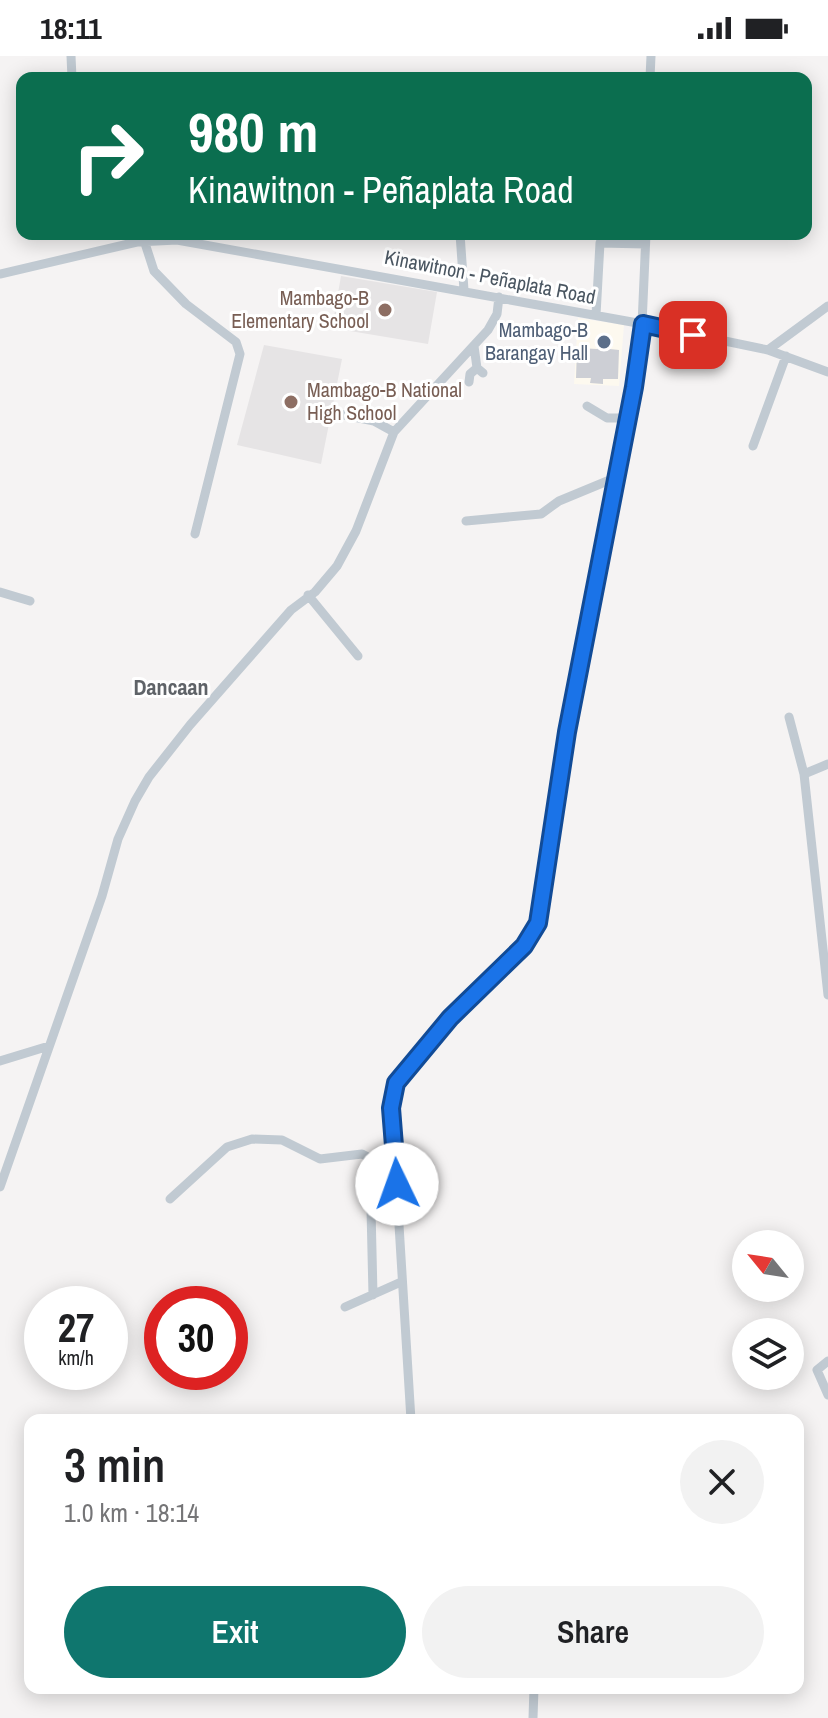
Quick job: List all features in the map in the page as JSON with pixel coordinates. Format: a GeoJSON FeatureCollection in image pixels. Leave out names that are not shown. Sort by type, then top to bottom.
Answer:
{"type":"FeatureCollection","features":[{"type":"Feature","properties":{"kind":"street","name":"Kinawitnon - Peñaplata Road"},"geometry":{"type":"LineString","coordinates":[[0,274],[131,240]]}},
{"type":"Feature","properties":{"kind":"street"},"geometry":{"type":"LineString","coordinates":[[144,240],[150,265],[161,279],[201,317],[236,342],[240,354],[195,534]]}},
{"type":"Feature","properties":{"kind":"street","name":"Kinawitnon - Peñaplata Road"},"geometry":{"type":"LineString","coordinates":[[170,240],[643,324],[768,350],[828,372]]}},
{"type":"Feature","properties":{"kind":"street"},"geometry":{"type":"LineString","coordinates":[[460,240],[464,290]]}},
{"type":"Feature","properties":{"kind":"street"},"geometry":{"type":"LineString","coordinates":[[596,315],[600,243],[634,240]]}},
{"type":"Feature","properties":{"kind":"street"},"geometry":{"type":"LineString","coordinates":[[411,1414],[391,1108],[396,1083],[450,1018],[524,946],[538,923],[567,732],[628,418],[643,324],[645,240]]}},
{"type":"Feature","properties":{"kind":"street"},"geometry":{"type":"LineString","coordinates":[[0,1187],[102,896],[118,839],[135,801],[149,777],[190,725],[269,635],[326,581],[350,546],[394,432],[492,324],[499,297]]}},
{"type":"Feature","properties":{"kind":"street"},"geometry":{"type":"LineString","coordinates":[[768,350],[828,306]]}},
{"type":"Feature","properties":{"kind":"street"},"geometry":{"type":"LineString","coordinates":[[469,382],[470,374],[480,371],[474,346]]}},
{"type":"Feature","properties":{"kind":"street"},"geometry":{"type":"LineString","coordinates":[[753,446],[786,356]]}},
{"type":"Feature","properties":{"kind":"street"},"geometry":{"type":"LineString","coordinates":[[587,406],[607,418],[628,418]]}},
{"type":"Feature","properties":{"kind":"street"},"geometry":{"type":"LineString","coordinates":[[339,414],[374,421],[394,432]]}},
{"type":"Feature","properties":{"kind":"street"},"geometry":{"type":"LineString","coordinates":[[470,524],[541,514],[559,501],[617,477]]}},
{"type":"Feature","properties":{"kind":"street"},"geometry":{"type":"LineString","coordinates":[[0,592],[30,601]]}},
{"type":"Feature","properties":{"kind":"street"},"geometry":{"type":"LineString","coordinates":[[308,595],[358,656]]}},
{"type":"Feature","properties":{"kind":"street"},"geometry":{"type":"LineString","coordinates":[[789,717],[804,774],[828,995]]}},
{"type":"Feature","properties":{"kind":"street"},"geometry":{"type":"LineString","coordinates":[[804,774],[828,764]]}},
{"type":"Feature","properties":{"kind":"street"},"geometry":{"type":"LineString","coordinates":[[0,1061],[49,1046]]}},
{"type":"Feature","properties":{"kind":"street"},"geometry":{"type":"LineString","coordinates":[[170,1199],[227,1147],[252,1139],[282,1140],[320,1159],[362,1154],[397,1172]]}},
{"type":"Feature","properties":{"kind":"street"},"geometry":{"type":"LineString","coordinates":[[373,1295],[371,1209],[376,1201],[398,1199]]}},
{"type":"Feature","properties":{"kind":"street"},"geometry":{"type":"LineString","coordinates":[[345,1307],[401,1282]]}},
{"type":"Feature","properties":{"kind":"street"},"geometry":{"type":"LineString","coordinates":[[828,1361],[817,1370],[828,1395]]}},
{"type":"Feature","properties":{"kind":"street"},"geometry":{"type":"LineString","coordinates":[[533,1718],[534,1694]]}},
{"type":"Feature","properties":{"kind":"shaded area","name":"Mambago-B Elementary School"},"geometry":{"type":"Polygon","coordinates":[[[341,276],[437,292],[428,344],[332,328],[341,276]]]}},
{"type":"Feature","properties":{"kind":"shaded area"},"geometry":{"type":"Polygon","coordinates":[[[578,318],[624,325],[619,386],[574,384],[578,318]]]}},
{"type":"Feature","properties":{"kind":"shaded area","name":"Mambago-B National High School"},"geometry":{"type":"Polygon","coordinates":[[[264,345],[342,359],[321,464],[237,445],[264,345]]]}},
{"type":"Feature","properties":{"kind":"building"},"geometry":{"type":"Polygon","coordinates":[[[598,338],[610,338],[610,349],[619,350],[618,379],[603,379],[603,384],[590,383],[591,378],[576,378],[577,348],[597,349],[598,338]]]}},
{"type":"Feature","properties":{"kind":"place","name":"Mambago-B Elementary School"},"geometry":{"type":"Point","coordinates":[385,310]}},
{"type":"Feature","properties":{"kind":"place","name":"Mambago-B Barangay Hall"},"geometry":{"type":"Point","coordinates":[604,342]}},
{"type":"Feature","properties":{"kind":"place","name":"Mambago-B National High School"},"geometry":{"type":"Point","coordinates":[291,402]}},
{"type":"Feature","properties":{"kind":"district","name":"Dancaan"},"geometry":{"type":"Point","coordinates":[171,687]}},
{"type":"Feature","properties":{"kind":"route"},"geometry":{"type":"LineString","coordinates":[[397,1184],[391,1122],[391,1095],[396,1083],[402,1072],[450,1018],[524,946],[538,923],[567,732],[634,387],[643,324],[693,335]]}}]}
